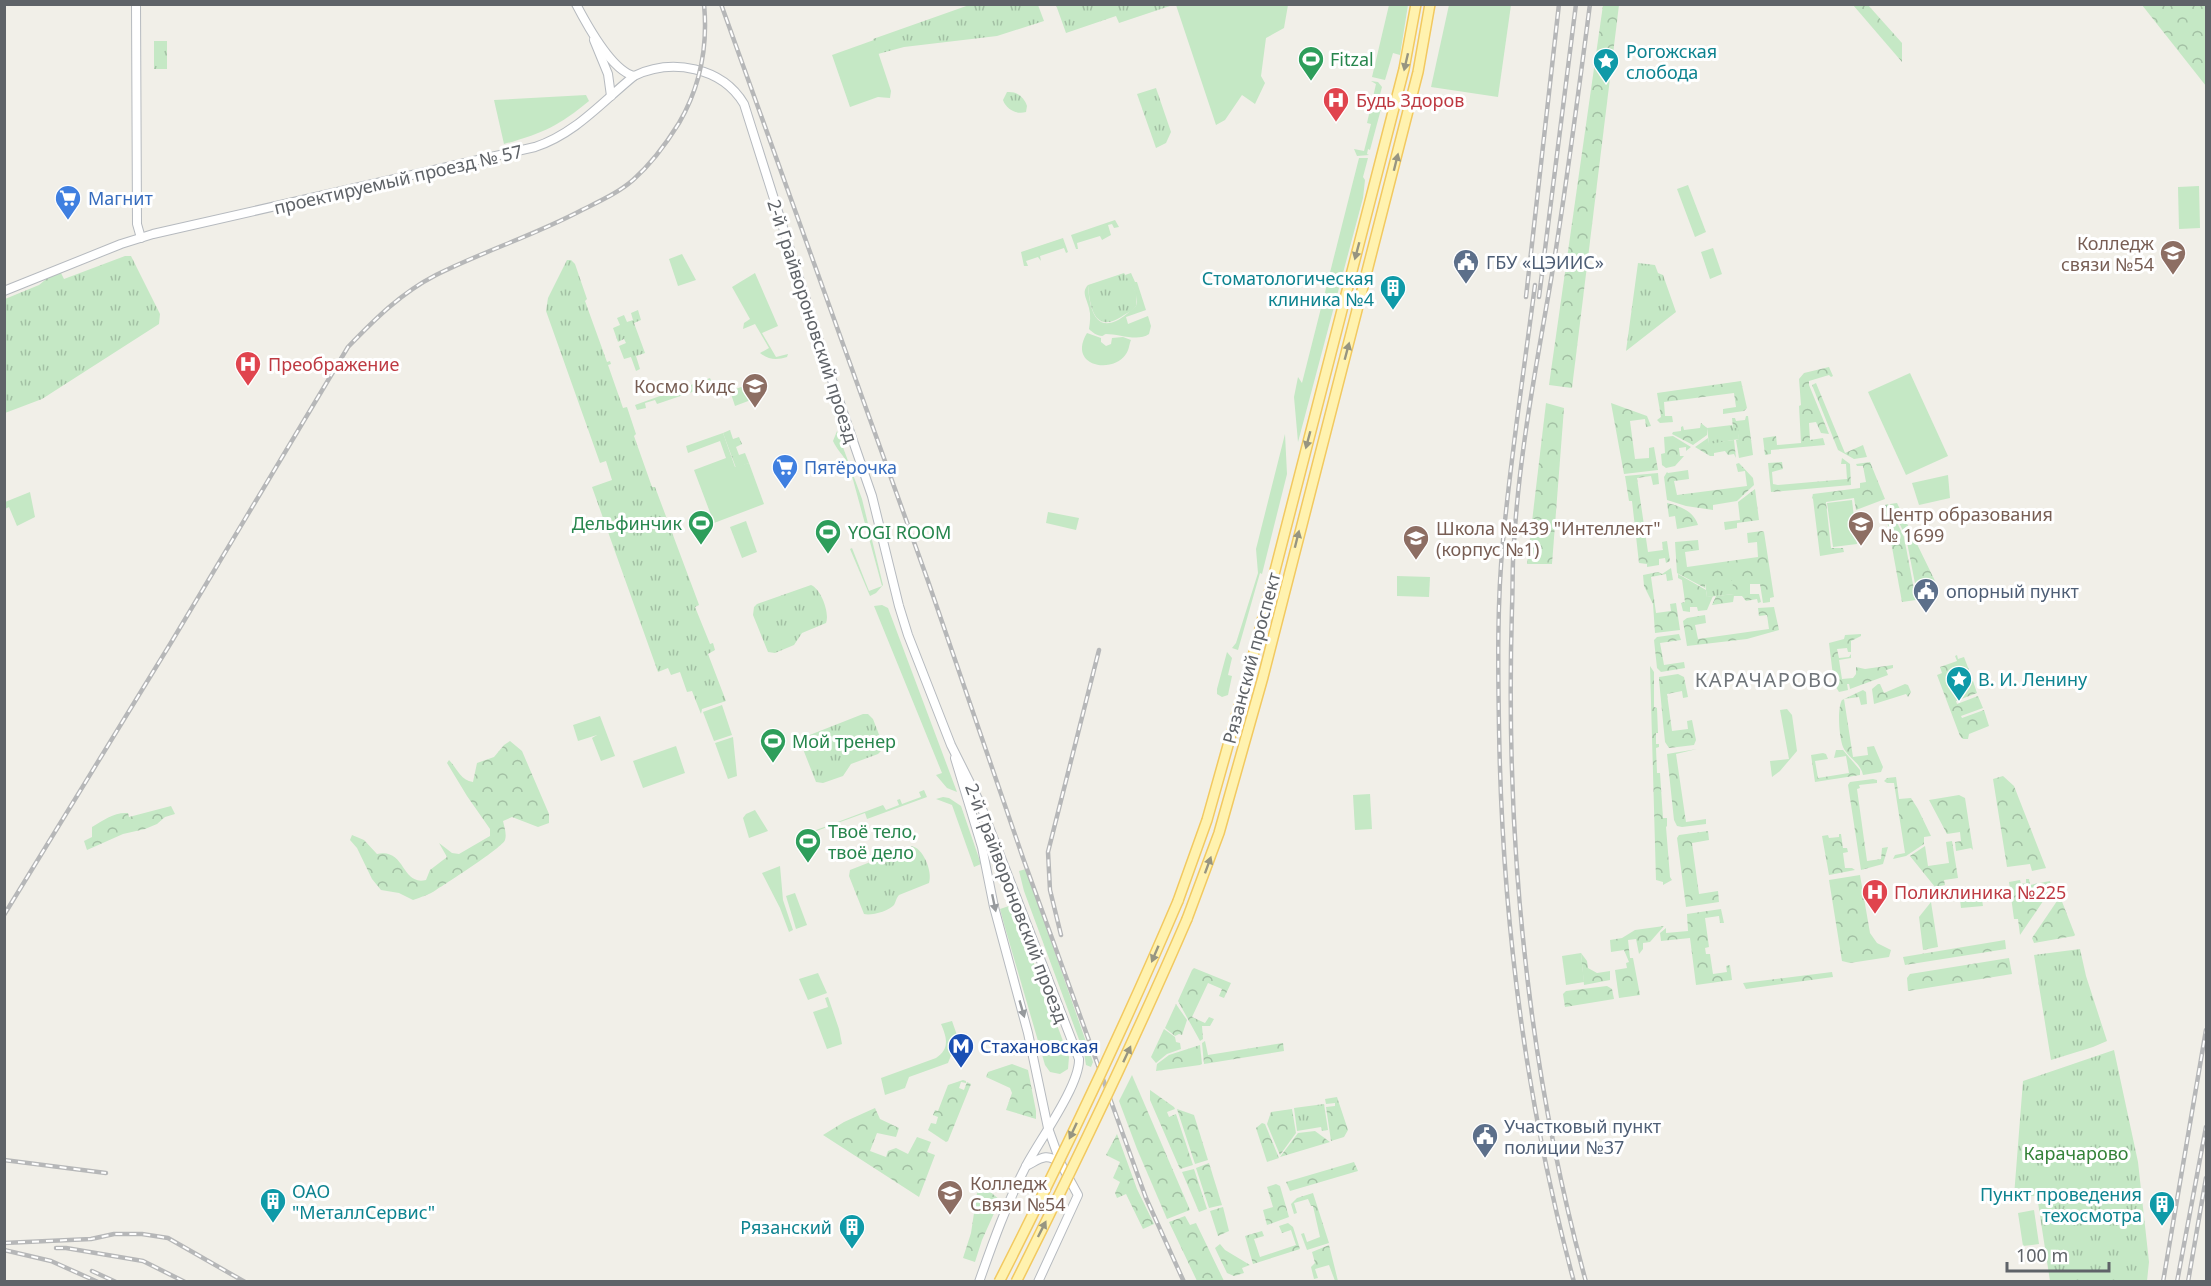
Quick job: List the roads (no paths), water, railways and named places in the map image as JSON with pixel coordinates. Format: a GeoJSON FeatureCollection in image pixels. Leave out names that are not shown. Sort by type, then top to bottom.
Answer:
{"type":"FeatureCollection","features":[{"type":"Feature","properties":{"kind":"main road"},"geometry":{"type":"LineString","coordinates":[[136,4],[137,224],[141,237]]}},
{"type":"Feature","properties":{"kind":"main road"},"geometry":{"type":"LineString","coordinates":[[576,4],[609,57],[626,74],[634,76]]}},
{"type":"Feature","properties":{"kind":"main road","name":"Рязанский проспект"},"geometry":{"type":"LineString","coordinates":[[999,1281],[1048,1184],[1139,992],[1178,901],[1208,820],[1252,660],[1404,69],[1416,4]]}},
{"type":"Feature","properties":{"kind":"main road","name":"Рязанский проспект"},"geometry":{"type":"LineString","coordinates":[[1016,1281],[1138,1030],[1187,919],[1219,833],[1263,677],[1418,72],[1430,4]]}},
{"type":"Feature","properties":{"kind":"main road"},"geometry":{"type":"LineString","coordinates":[[588,25],[609,78],[611,96]]}},
{"type":"Feature","properties":{"kind":"main road","name":"2-й Грайвороновский проезд"},"geometry":{"type":"LineString","coordinates":[[634,76],[664,68],[693,69],[725,82],[735,90],[744,104],[875,506],[902,615],[951,745],[979,801],[1079,1059],[1078,1069],[1048,1128]]}},
{"type":"Feature","properties":{"kind":"main road","name":"проектируемый проезд № 57"},"geometry":{"type":"LineString","coordinates":[[4,291],[141,237],[550,142],[572,129],[634,76]]}},
{"type":"Feature","properties":{"kind":"main road","name":"2-й Грайвороновский проезд"},"geometry":{"type":"LineString","coordinates":[[951,745],[958,775],[982,847],[994,906],[1028,1033],[1048,1128]]}},
{"type":"Feature","properties":{"kind":"main road"},"geometry":{"type":"LineString","coordinates":[[1038,1281],[1078,1195],[1061,1164],[1048,1128]]}},
{"type":"Feature","properties":{"kind":"main road"},"geometry":{"type":"LineString","coordinates":[[979,1281],[1005,1210],[1026,1166],[1048,1128]]}},
{"type":"Feature","properties":{"kind":"main road"},"geometry":{"type":"LineString","coordinates":[[1026,1166],[1044,1156],[1053,1158],[1061,1164]]}},
{"type":"Feature","properties":{"kind":"railway"},"geometry":{"type":"LineString","coordinates":[[4,915],[348,347],[389,307],[423,282],[595,203],[621,189],[640,174],[674,131],[692,95],[703,51],[704,4]]}},
{"type":"Feature","properties":{"kind":"railway"},"geometry":{"type":"LineString","coordinates":[[721,4],[928,581],[1023,858],[1146,1198],[1184,1282]]}},
{"type":"Feature","properties":{"kind":"railway"},"geometry":{"type":"LineString","coordinates":[[1526,297],[1559,4]]}},
{"type":"Feature","properties":{"kind":"railway"},"geometry":{"type":"LineString","coordinates":[[1539,297],[1576,4]]}},
{"type":"Feature","properties":{"kind":"railway"},"geometry":{"type":"LineString","coordinates":[[1586,1282],[1565,1199],[1534,1032],[1517,863],[1512,779],[1511,693],[1516,510],[1529,411],[1562,212],[1590,4]]}},
{"type":"Feature","properties":{"kind":"railway"},"geometry":{"type":"LineString","coordinates":[[1535,285],[1501,564],[1498,658],[1501,798],[1505,868],[1519,1007],[1542,1145],[1574,1282]]}},
{"type":"Feature","properties":{"kind":"railway"},"geometry":{"type":"LineString","coordinates":[[1061,935],[1050,890],[1048,852],[1099,650]]}},
{"type":"Feature","properties":{"kind":"railway"},"geometry":{"type":"LineString","coordinates":[[2163,1282],[2206,1030]]}},
{"type":"Feature","properties":{"kind":"railway"},"geometry":{"type":"LineString","coordinates":[[2177,1282],[2206,1127]]}},
{"type":"Feature","properties":{"kind":"railway"},"geometry":{"type":"LineString","coordinates":[[4,1160],[106,1173]]}},
{"type":"Feature","properties":{"kind":"railway"},"geometry":{"type":"LineString","coordinates":[[2188,1282],[2206,1178]]}},
{"type":"Feature","properties":{"kind":"railway"},"geometry":{"type":"LineString","coordinates":[[4,1243],[91,1239],[114,1234],[142,1234],[168,1238],[245,1282]]}},
{"type":"Feature","properties":{"kind":"railway"},"geometry":{"type":"LineString","coordinates":[[56,1248],[143,1261],[185,1282]]}},
{"type":"Feature","properties":{"kind":"railway"},"geometry":{"type":"LineString","coordinates":[[4,1250],[51,1261],[98,1282]]}},
{"type":"Feature","properties":{"kind":"railway"},"geometry":{"type":"LineString","coordinates":[[92,1271],[116,1282]]}},
{"type":"Feature","properties":{"kind":"place","name":"Fitzal"},"geometry":{"type":"Point","coordinates":[1311,82]}},
{"type":"Feature","properties":{"kind":"place","name":"Рогожская слобода"},"geometry":{"type":"Point","coordinates":[1606,84]}},
{"type":"Feature","properties":{"kind":"place","name":"Будь Здоров"},"geometry":{"type":"Point","coordinates":[1336,123]}},
{"type":"Feature","properties":{"kind":"place","name":"Магнит"},"geometry":{"type":"Point","coordinates":[68,221]}},
{"type":"Feature","properties":{"kind":"place","name":"Колледж связи №54"},"geometry":{"type":"Point","coordinates":[2173,276]}},
{"type":"Feature","properties":{"kind":"place","name":"ГБУ «ЦЭИИС»"},"geometry":{"type":"Point","coordinates":[1466,285]}},
{"type":"Feature","properties":{"kind":"place","name":"Стоматологическая клиника №4"},"geometry":{"type":"Point","coordinates":[1393,311]}},
{"type":"Feature","properties":{"kind":"place","name":"Преображение"},"geometry":{"type":"Point","coordinates":[248,387]}},
{"type":"Feature","properties":{"kind":"place","name":"Космо Кидс"},"geometry":{"type":"Point","coordinates":[755,409]}},
{"type":"Feature","properties":{"kind":"place","name":"Пятёрочка"},"geometry":{"type":"Point","coordinates":[785,490]}},
{"type":"Feature","properties":{"kind":"place","name":"Дельфинчик"},"geometry":{"type":"Point","coordinates":[701,546]}},
{"type":"Feature","properties":{"kind":"place","name":"Центр образования № 1699"},"geometry":{"type":"Point","coordinates":[1861,547]}},
{"type":"Feature","properties":{"kind":"place","name":"YOGI ROOM"},"geometry":{"type":"Point","coordinates":[828,555]}},
{"type":"Feature","properties":{"kind":"place","name":"Школа №439 \"Интеллект\" (корпус №1)"},"geometry":{"type":"Point","coordinates":[1416,561]}},
{"type":"Feature","properties":{"kind":"place","name":"опорный пункт"},"geometry":{"type":"Point","coordinates":[1926,614]}},
{"type":"Feature","properties":{"kind":"place","name":"В. И. Ленину"},"geometry":{"type":"Point","coordinates":[1959,702]}},
{"type":"Feature","properties":{"kind":"place","name":"Мой тренер"},"geometry":{"type":"Point","coordinates":[773,764]}},
{"type":"Feature","properties":{"kind":"place","name":"Твоё тело, твоё дело"},"geometry":{"type":"Point","coordinates":[808,864]}},
{"type":"Feature","properties":{"kind":"place","name":"Поликлиника №225"},"geometry":{"type":"Point","coordinates":[1875,915]}},
{"type":"Feature","properties":{"kind":"place","name":"Стахановская"},"geometry":{"type":"Point","coordinates":[961,1069]}},
{"type":"Feature","properties":{"kind":"place","name":"Участковый пункт полиции №37"},"geometry":{"type":"Point","coordinates":[1485,1159]}},
{"type":"Feature","properties":{"kind":"place","name":"Колледж Связи №54"},"geometry":{"type":"Point","coordinates":[950,1216]}},
{"type":"Feature","properties":{"kind":"place","name":"ОАО \"МеталлСервис\""},"geometry":{"type":"Point","coordinates":[273,1224]}},
{"type":"Feature","properties":{"kind":"place","name":"Пункт проведения техосмотра"},"geometry":{"type":"Point","coordinates":[2162,1227]}},
{"type":"Feature","properties":{"kind":"place","name":"Рязанский"},"geometry":{"type":"Point","coordinates":[852,1250]}},
{"type":"Feature","properties":{"kind":"district","name":"КАРАЧАРОВО"},"geometry":{"type":"Point","coordinates":[1767,679]}},
{"type":"Feature","properties":{"kind":"park label","name":"Карачарово"},"geometry":{"type":"Point","coordinates":[2076,1153]}}]}
